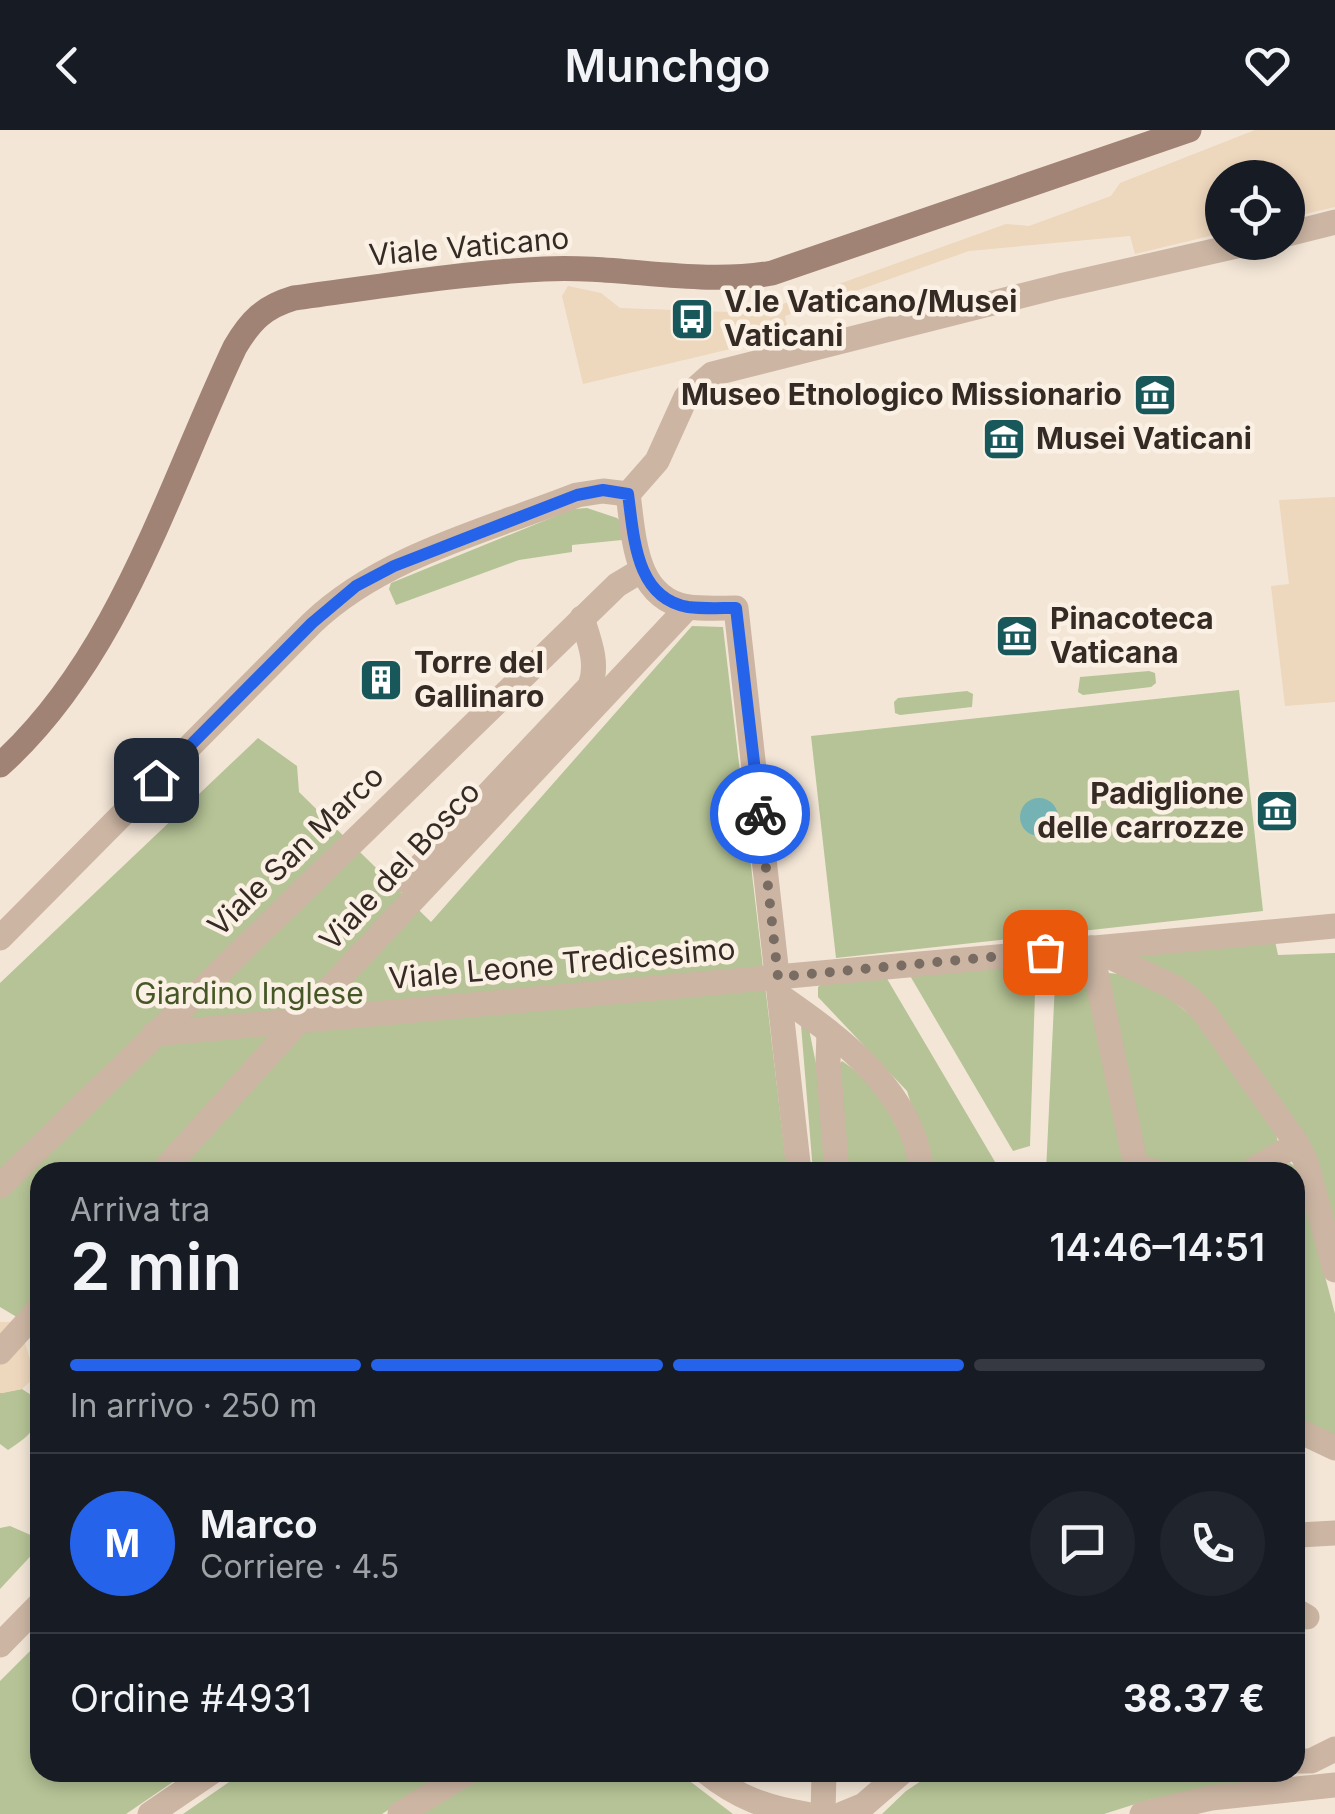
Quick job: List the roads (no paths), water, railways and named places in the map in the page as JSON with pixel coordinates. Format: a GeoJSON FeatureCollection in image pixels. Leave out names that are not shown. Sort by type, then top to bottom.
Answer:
{"type":"FeatureCollection","features":[{"type":"Feature","properties":{"kind":"street","name":"Viale Vaticano"},"geometry":{"type":"LineString","coordinates":[[0,765],[58,702],[96,647],[235,347],[255,318],[268,307],[294,298],[545,269],[727,278],[772,273],[1189,130]]}},
{"type":"Feature","properties":{"kind":"street"},"geometry":{"type":"LineString","coordinates":[[1305,230],[1335,222]]}},
{"type":"Feature","properties":{"kind":"street"},"geometry":{"type":"LineString","coordinates":[[798,1162],[736,608],[688,607],[675,603],[648,583],[637,559],[628,494],[657,461],[686,397],[712,374],[1205,253]]}},
{"type":"Feature","properties":{"kind":"street"},"geometry":{"type":"LineString","coordinates":[[0,938],[312,623],[356,586],[394,566],[577,495],[603,490],[628,494]]}},
{"type":"Feature","properties":{"kind":"street","name":"Viale San Marco"},"geometry":{"type":"LineString","coordinates":[[0,1186],[616,585],[642,570]]}},
{"type":"Feature","properties":{"kind":"street","name":"Viale del Bosco"},"geometry":{"type":"LineString","coordinates":[[171,1162],[688,607]]}},
{"type":"Feature","properties":{"kind":"street"},"geometry":{"type":"LineString","coordinates":[[406,881],[590,686],[594,659],[582,618]]}},
{"type":"Feature","properties":{"kind":"street","name":"Viale Leone Tredicesimo"},"geometry":{"type":"LineString","coordinates":[[154,1034],[779,986],[810,974],[1335,926]]}},
{"type":"Feature","properties":{"kind":"street"},"geometry":{"type":"LineString","coordinates":[[1091,948],[1174,988],[1204,1012],[1297,1144],[1306,1162],[1335,1270]]}},
{"type":"Feature","properties":{"kind":"street"},"geometry":{"type":"LineString","coordinates":[[1091,948],[1129,1162]]}},
{"type":"Feature","properties":{"kind":"street"},"geometry":{"type":"LineString","coordinates":[[810,974],[828,1062],[836,1162]]}},
{"type":"Feature","properties":{"kind":"street"},"geometry":{"type":"LineString","coordinates":[[779,986],[854,1051],[891,1093],[907,1120],[919,1162]]}},
{"type":"Feature","properties":{"kind":"street"},"geometry":{"type":"LineString","coordinates":[[1266,1162],[1297,1144]]}},
{"type":"Feature","properties":{"kind":"street"},"geometry":{"type":"LineString","coordinates":[[11,1346],[30,1321]]}},
{"type":"Feature","properties":{"kind":"street"},"geometry":{"type":"LineString","coordinates":[[1305,1434],[1335,1448]]}},
{"type":"Feature","properties":{"kind":"street"},"geometry":{"type":"LineString","coordinates":[[1305,1535],[1335,1533]]}},
{"type":"Feature","properties":{"kind":"street"},"geometry":{"type":"LineString","coordinates":[[0,1645],[30,1614]]}},
{"type":"Feature","properties":{"kind":"street"},"geometry":{"type":"LineString","coordinates":[[1305,1761],[1335,1749]]}},
{"type":"Feature","properties":{"kind":"street"},"geometry":{"type":"LineString","coordinates":[[150,1814],[197,1782]]}},
{"type":"Feature","properties":{"kind":"street"},"geometry":{"type":"LineString","coordinates":[[400,1814],[452,1782]]}},
{"type":"Feature","properties":{"kind":"street"},"geometry":{"type":"LineString","coordinates":[[719,1782],[750,1801],[806,1814]]}},
{"type":"Feature","properties":{"kind":"street"},"geometry":{"type":"LineString","coordinates":[[823,1814],[824,1782]]}},
{"type":"Feature","properties":{"kind":"street"},"geometry":{"type":"LineString","coordinates":[[842,1814],[878,1796],[892,1782]]}},
{"type":"Feature","properties":{"kind":"street"},"geometry":{"type":"LineString","coordinates":[[1142,1814],[1211,1798],[1335,1785]]}},
{"type":"Feature","properties":{"kind":"water"},"geometry":{"type":"Polygon","coordinates":[[[1039,798],[1052,804],[1058,817],[1052,830],[1039,836],[1026,830],[1020,817],[1026,804],[1039,798]]]}},
{"type":"Feature","properties":{"kind":"place","name":"V.le Vaticano/Musei Vaticani"},"geometry":{"type":"Point","coordinates":[692,319]}},
{"type":"Feature","properties":{"kind":"place","name":"Museo Etnologico Missionario"},"geometry":{"type":"Point","coordinates":[1155,395]}},
{"type":"Feature","properties":{"kind":"place","name":"Musei Vaticani"},"geometry":{"type":"Point","coordinates":[1004,439]}},
{"type":"Feature","properties":{"kind":"place","name":"Pinacoteca Vaticana"},"geometry":{"type":"Point","coordinates":[1017,636]}},
{"type":"Feature","properties":{"kind":"place","name":"Torre del Gallinaro"},"geometry":{"type":"Point","coordinates":[381,680]}},
{"type":"Feature","properties":{"kind":"place","name":"Padiglione delle carrozze"},"geometry":{"type":"Point","coordinates":[1277,811]}},
{"type":"Feature","properties":{"kind":"park label","name":"Giardino Inglese"},"geometry":{"type":"Point","coordinates":[249,994]}}]}
